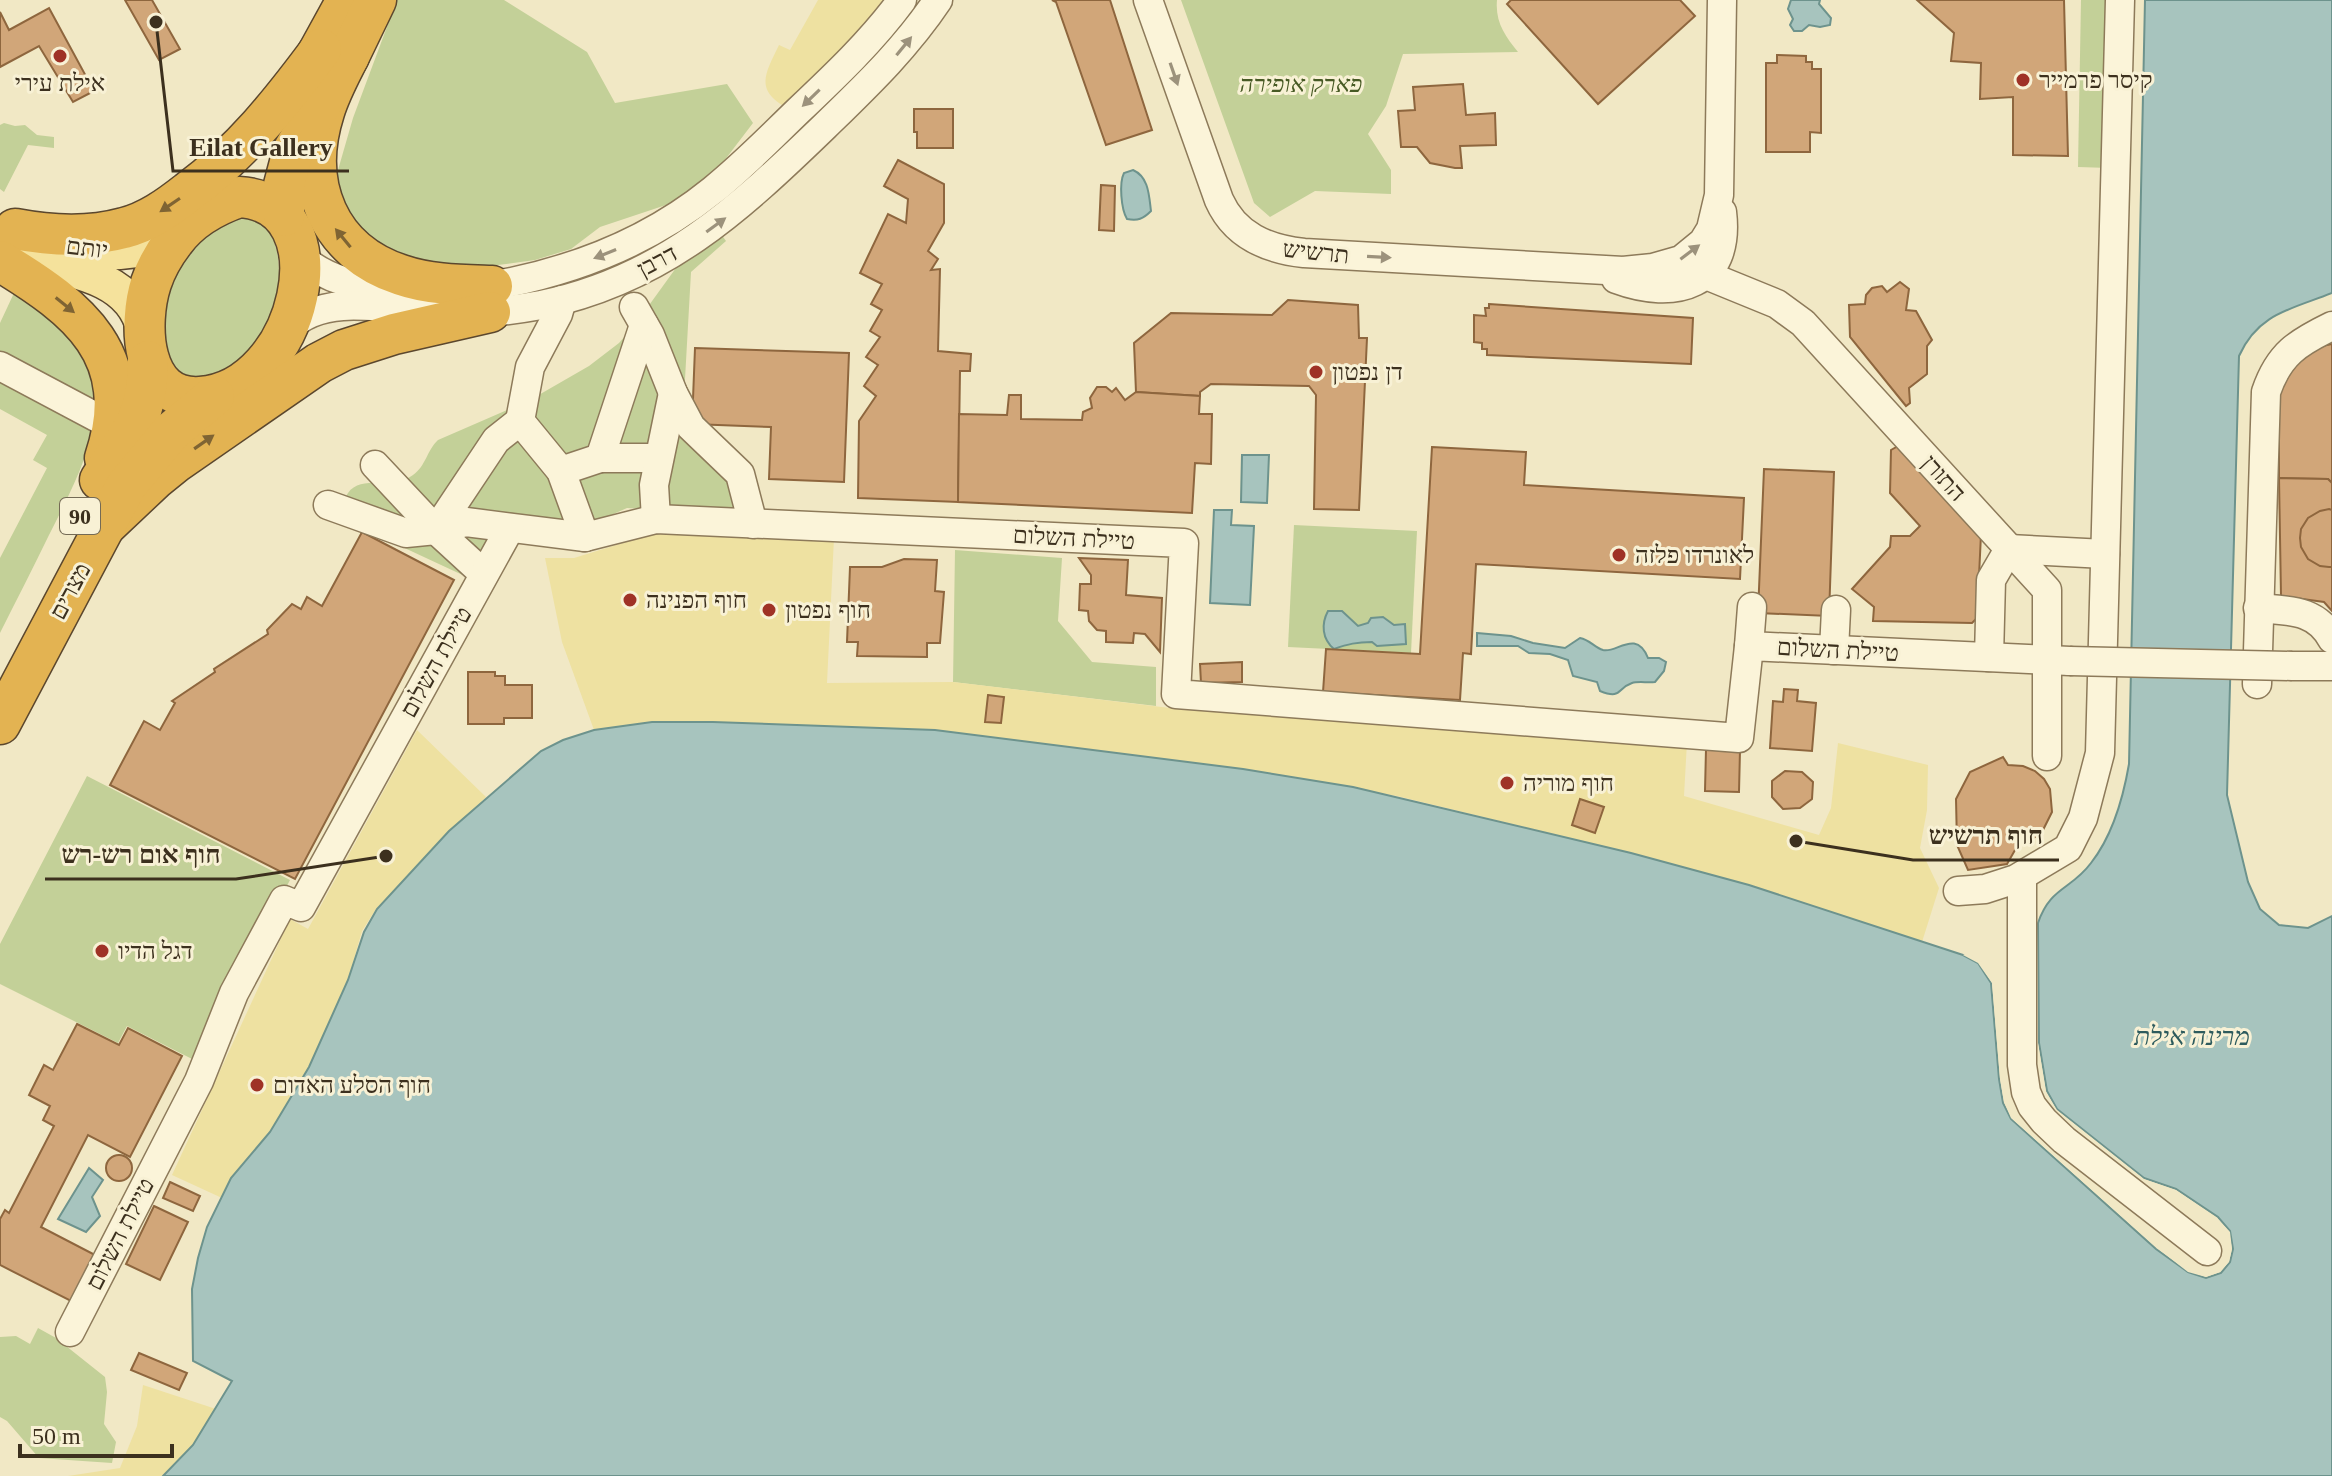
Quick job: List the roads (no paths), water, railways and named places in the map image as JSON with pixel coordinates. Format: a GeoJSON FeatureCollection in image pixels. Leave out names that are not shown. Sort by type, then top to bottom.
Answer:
{"type":"FeatureCollection","features":[{"type":"Feature","properties":{"kind":"highway","name":"90"},"geometry":{"type":"LineString","coordinates":[[214,396],[247,382],[273,353],[288,329],[298,289],[298,255],[296,242],[284,216],[284,185],[293,151],[335,53],[347,0]]}},
{"type":"Feature","properties":{"kind":"highway","name":"90"},"geometry":{"type":"LineString","coordinates":[[221,204],[240,186],[376,0]]}},
{"type":"Feature","properties":{"kind":"highway"},"geometry":{"type":"LineString","coordinates":[[4,253],[58,236],[125,228],[158,213],[209,176],[244,145],[284,100],[335,53]]}},
{"type":"Feature","properties":{"kind":"highway"},"geometry":{"type":"LineString","coordinates":[[335,53],[330,93],[319,130],[317,184],[329,219],[349,246],[382,268],[491,299]]}},
{"type":"Feature","properties":{"kind":"highway","name":"90"},"geometry":{"type":"LineString","coordinates":[[146,346],[145,309],[151,282],[176,238],[202,214],[239,197],[266,202],[284,216]]}},
{"type":"Feature","properties":{"kind":"highway"},"geometry":{"type":"LineString","coordinates":[[4,253],[80,318],[105,355],[114,400],[113,426],[94,489]]}},
{"type":"Feature","properties":{"kind":"highway"},"geometry":{"type":"LineString","coordinates":[[102,529],[176,462],[319,363],[367,341],[491,299]]}},
{"type":"Feature","properties":{"kind":"highway"},"geometry":{"type":"LineString","coordinates":[[146,346],[163,385],[195,398],[214,396]]}},
{"type":"Feature","properties":{"kind":"highway","name":"מצרים"},"geometry":{"type":"LineString","coordinates":[[0,669],[94,489],[132,434],[141,415],[146,346]]}},
{"type":"Feature","properties":{"kind":"highway","name":"מצרים"},"geometry":{"type":"LineString","coordinates":[[0,724],[102,529],[138,469],[171,432],[214,396]]}},
{"type":"Feature","properties":{"kind":"main road","name":"יותם"},"geometry":{"type":"LineString","coordinates":[[4,253],[45,241],[91,251],[131,251],[176,238]]}},
{"type":"Feature","properties":{"kind":"main road","name":"יותם"},"geometry":{"type":"LineString","coordinates":[[4,253],[78,272],[109,284],[135,307],[141,317],[146,346]]}},
{"type":"Feature","properties":{"kind":"street","name":"דרבן"},"geometry":{"type":"LineString","coordinates":[[288,329],[311,311],[333,306],[411,312],[491,299],[608,253],[648,233],[705,196],[736,171],[862,49],[902,0]]}},
{"type":"Feature","properties":{"kind":"street","name":"דרבן"},"geometry":{"type":"LineString","coordinates":[[298,255],[322,274],[359,286],[491,299],[562,300],[619,281],[655,264],[723,220],[756,193],[883,70],[938,0]]}},
{"type":"Feature","properties":{"kind":"street","name":"תרשיש"},"geometry":{"type":"LineString","coordinates":[[1148,0],[1219,200],[1229,219],[1253,240],[1276,249],[1638,270],[1681,260],[1703,242],[1711,229],[1719,195]]}},
{"type":"Feature","properties":{"kind":"street","name":"תרשיש"},"geometry":{"type":"LineString","coordinates":[[1597,269],[1617,280],[1657,289],[1692,284],[1706,275],[1716,263],[1722,246],[1723,226],[1719,195],[1724,28],[1722,0]]}},
{"type":"Feature","properties":{"kind":"street"},"geometry":{"type":"LineString","coordinates":[[1958,891],[1985,889],[2022,876],[2068,848],[2083,818],[2100,753],[2120,0]]}},
{"type":"Feature","properties":{"kind":"street","name":"התורן"},"geometry":{"type":"LineString","coordinates":[[1706,275],[1795,315],[2047,590],[2059,660],[2047,756]]}},
{"type":"Feature","properties":{"kind":"street"},"geometry":{"type":"LineString","coordinates":[[436,530],[496,440],[520,421],[530,367],[558,314],[562,300]]}},
{"type":"Feature","properties":{"kind":"street"},"geometry":{"type":"LineString","coordinates":[[600,458],[639,316],[691,427],[740,474],[753,524]]}},
{"type":"Feature","properties":{"kind":"street"},"geometry":{"type":"LineString","coordinates":[[2257,684],[2266,392],[2272,373],[2282,358],[2304,339],[2332,326]]}},
{"type":"Feature","properties":{"kind":"street"},"geometry":{"type":"LineString","coordinates":[[0,366],[113,426]]}},
{"type":"Feature","properties":{"kind":"street"},"geometry":{"type":"LineString","coordinates":[[656,519],[654,485],[673,393]]}},
{"type":"Feature","properties":{"kind":"street"},"geometry":{"type":"LineString","coordinates":[[520,421],[561,471],[585,537]]}},
{"type":"Feature","properties":{"kind":"street"},"geometry":{"type":"LineString","coordinates":[[561,471],[600,458],[659,458]]}},
{"type":"Feature","properties":{"kind":"street"},"geometry":{"type":"LineString","coordinates":[[375,465],[436,530],[484,574]]}},
{"type":"Feature","properties":{"kind":"street"},"geometry":{"type":"LineString","coordinates":[[328,505],[406,533],[436,530],[466,522],[510,528]]}},
{"type":"Feature","properties":{"kind":"street","name":"טיילת השלום"},"geometry":{"type":"LineString","coordinates":[[70,1332],[199,1081],[234,993],[284,900],[301,907],[510,528],[585,537],[656,519],[1184,543],[1176,694],[1739,738],[1749,646],[2059,660],[2332,666]]}},
{"type":"Feature","properties":{"kind":"street"},"geometry":{"type":"LineString","coordinates":[[1989,657],[1991,580],[2009,549],[2105,554]]}},
{"type":"Feature","properties":{"kind":"street"},"geometry":{"type":"LineString","coordinates":[[1749,646],[1752,607]]}},
{"type":"Feature","properties":{"kind":"street"},"geometry":{"type":"LineString","coordinates":[[2258,608],[2302,613],[2324,625],[2332,639]]}},
{"type":"Feature","properties":{"kind":"street"},"geometry":{"type":"LineString","coordinates":[[1834,650],[1836,610]]}},
{"type":"Feature","properties":{"kind":"street"},"geometry":{"type":"LineString","coordinates":[[2022,876],[2022,1065],[2026,1092],[2032,1106],[2064,1140],[2207,1251]]}},
{"type":"Feature","properties":{"kind":"water"},"geometry":{"type":"Polygon","coordinates":[[[1791,0],[1820,0],[1819,4],[1831,18],[1830,25],[1809,25],[1802,31],[1794,31],[1788,9],[1791,0]]]}},
{"type":"Feature","properties":{"kind":"water","name":"מרינה אילת"},"geometry":{"type":"Polygon","coordinates":[[[2145,0],[2332,0],[2332,293],[2266,321],[2256,330],[2239,356],[2227,795],[2248,882],[2260,909],[2279,925],[2308,928],[2332,916],[2332,1476],[163,1476],[193,1445],[232,1381],[193,1361],[192,1289],[207,1227],[231,1178],[270,1132],[309,1067],[348,980],[364,932],[377,909],[449,831],[541,751],[594,730],[652,722],[935,730],[1243,769],[1353,787],[1631,853],[1749,885],[1963,955],[1978,963],[1991,983],[1999,1079],[2003,1103],[2011,1119],[2156,1249],[2188,1272],[2206,1278],[2221,1273],[2230,1262],[2233,1249],[2230,1231],[2218,1217],[2176,1189],[2144,1178],[2057,1109],[2047,1091],[2039,1043],[2038,923],[2055,895],[2083,872],[2099,852],[2120,803],[2129,764],[2145,0]]]}},
{"type":"Feature","properties":{"kind":"water"},"geometry":{"type":"Polygon","coordinates":[[[1133,170],[1145,182],[1151,211],[1143,218],[1134,220],[1127,219],[1125,215],[1121,189],[1124,173],[1133,170]]]}},
{"type":"Feature","properties":{"kind":"water"},"geometry":{"type":"Polygon","coordinates":[[[1242,455],[1269,455],[1267,503],[1241,502],[1242,455]]]}},
{"type":"Feature","properties":{"kind":"water"},"geometry":{"type":"Polygon","coordinates":[[[1214,510],[1232,510],[1231,525],[1254,526],[1250,605],[1210,603],[1214,510]]]}},
{"type":"Feature","properties":{"kind":"water"},"geometry":{"type":"Polygon","coordinates":[[[1328,611],[1342,611],[1358,626],[1368,623],[1371,618],[1383,617],[1394,625],[1405,624],[1406,644],[1377,646],[1372,642],[1362,642],[1334,649],[1324,631],[1328,611]]]}},
{"type":"Feature","properties":{"kind":"water"},"geometry":{"type":"Polygon","coordinates":[[[1477,633],[1511,636],[1565,648],[1580,638],[1603,650],[1632,643],[1643,649],[1648,658],[1666,662],[1664,671],[1655,682],[1632,683],[1612,694],[1600,691],[1597,682],[1573,676],[1568,660],[1550,654],[1529,653],[1518,646],[1477,646],[1477,633]]]}},
{"type":"Feature","properties":{"kind":"water"},"geometry":{"type":"Polygon","coordinates":[[[89,1168],[103,1180],[92,1197],[100,1216],[86,1232],[58,1219],[89,1168]]]}},
{"type":"Feature","properties":{"kind":"place","name":"Eilat Gallery"},"geometry":{"type":"Point","coordinates":[156,22]}},
{"type":"Feature","properties":{"kind":"place","name":"אילת עירי"},"geometry":{"type":"Point","coordinates":[60,56]}},
{"type":"Feature","properties":{"kind":"place","name":"קיסר פרמייר"},"geometry":{"type":"Point","coordinates":[2023,80]}},
{"type":"Feature","properties":{"kind":"place","name":"דן נפטון"},"geometry":{"type":"Point","coordinates":[1316,372]}},
{"type":"Feature","properties":{"kind":"place","name":"לאונרדו פלזה"},"geometry":{"type":"Point","coordinates":[1619,555]}},
{"type":"Feature","properties":{"kind":"place","name":"חוף הפנינה"},"geometry":{"type":"Point","coordinates":[630,600]}},
{"type":"Feature","properties":{"kind":"place","name":"חוף נפטון"},"geometry":{"type":"Point","coordinates":[769,610]}},
{"type":"Feature","properties":{"kind":"place","name":"חוף מוריה"},"geometry":{"type":"Point","coordinates":[1507,783]}},
{"type":"Feature","properties":{"kind":"place","name":"חוף תרשיש"},"geometry":{"type":"Point","coordinates":[1796,841]}},
{"type":"Feature","properties":{"kind":"place","name":"חוף אום רש-רש"},"geometry":{"type":"Point","coordinates":[386,856]}},
{"type":"Feature","properties":{"kind":"place","name":"דגל הדיו"},"geometry":{"type":"Point","coordinates":[102,951]}},
{"type":"Feature","properties":{"kind":"place","name":"חוף הסלע האדום"},"geometry":{"type":"Point","coordinates":[257,1085]}},
{"type":"Feature","properties":{"kind":"park label","name":"פארק אופירה"},"geometry":{"type":"Point","coordinates":[1301,84]}}]}
